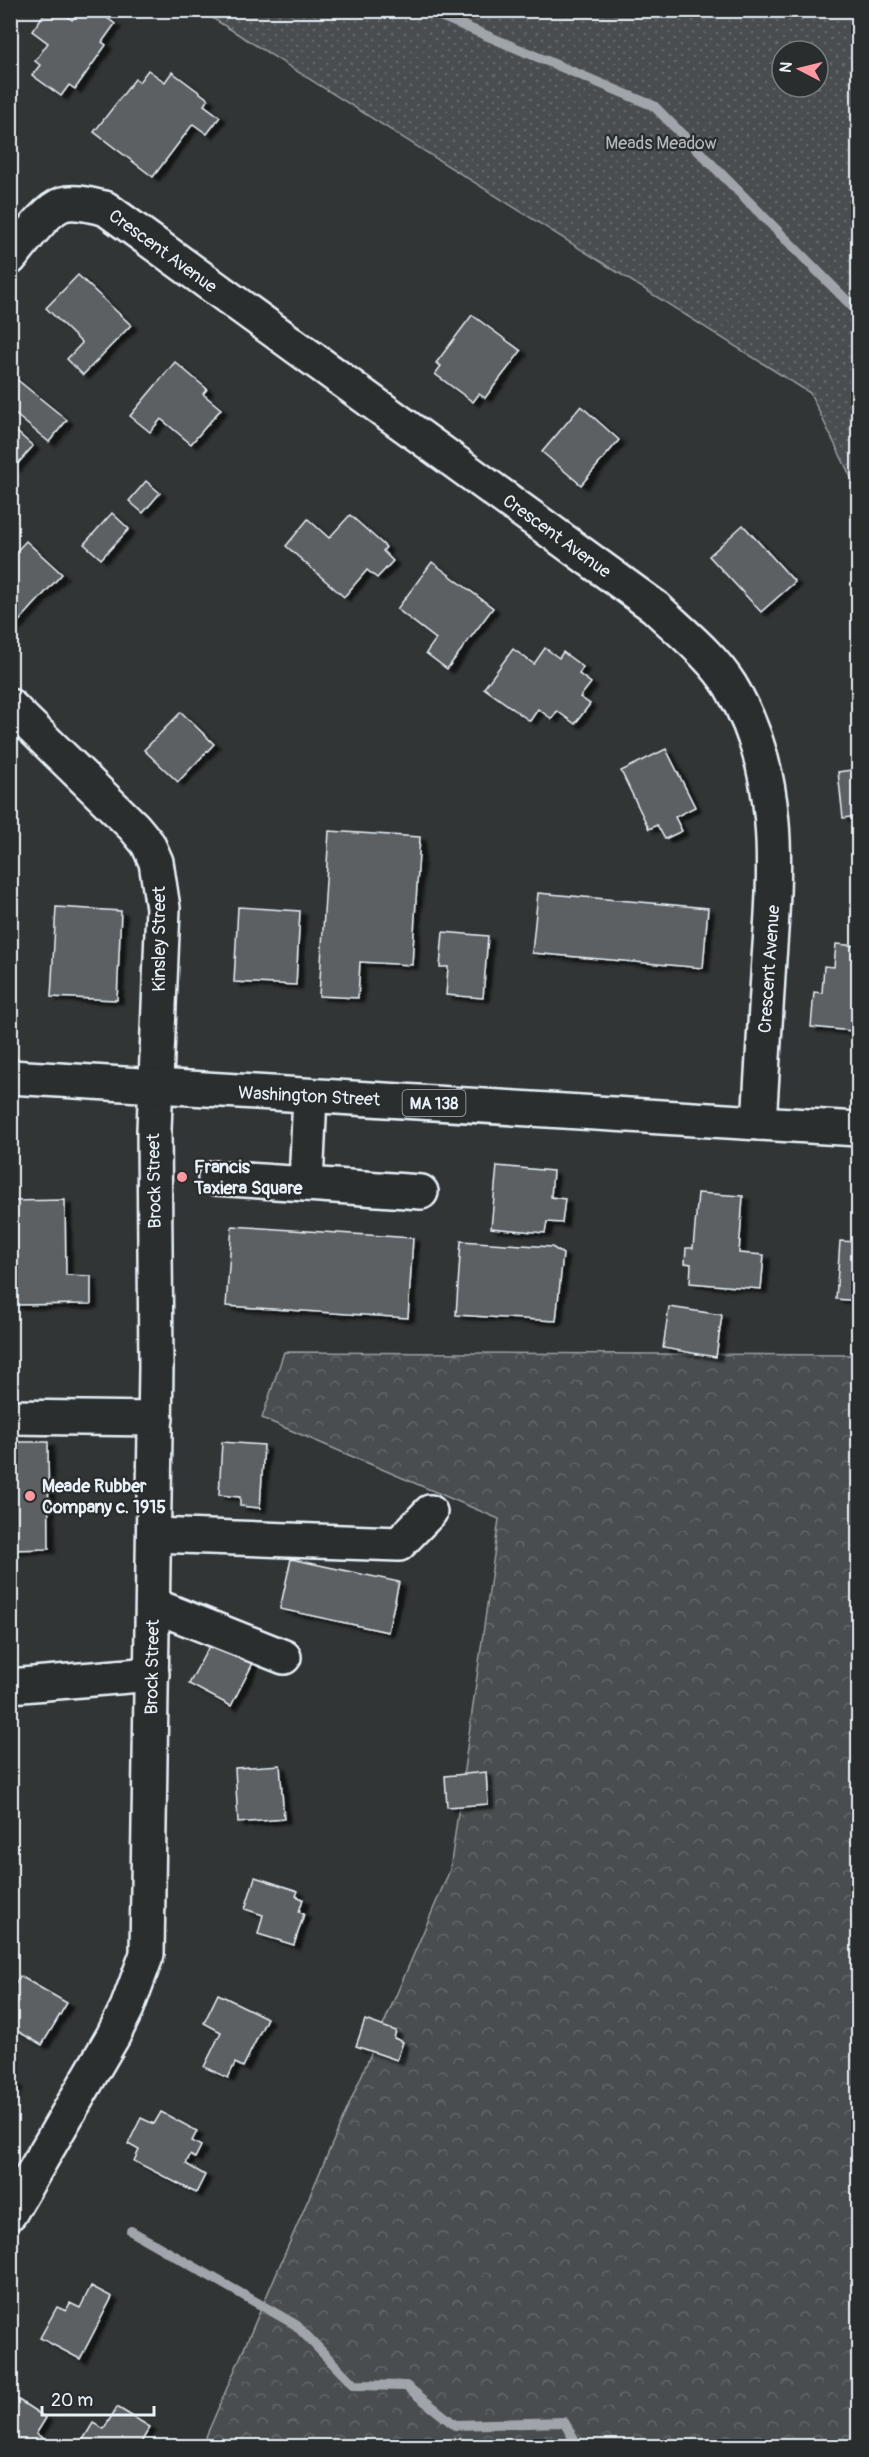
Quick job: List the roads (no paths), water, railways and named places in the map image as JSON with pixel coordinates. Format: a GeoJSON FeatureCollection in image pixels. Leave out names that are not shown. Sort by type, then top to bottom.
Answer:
{"type":"FeatureCollection","features":[{"type":"Feature","properties":{"kind":"street","name":"Crescent Avenue"},"geometry":{"type":"LineString","coordinates":[[10,258],[42,221],[62,204],[80,203],[105,208],[655,607],[714,663],[741,704],[755,737],[767,776],[774,825],[774,890],[759,1123]]}},
{"type":"Feature","properties":{"kind":"street","name":"Kinsley Street"},"geometry":{"type":"LineString","coordinates":[[10,706],[135,827],[148,844],[156,862],[163,908],[155,1087]]}},
{"type":"Feature","properties":{"kind":"street","name":"Washington Street"},"geometry":{"type":"LineString","coordinates":[[10,1077],[858,1129]]}},
{"type":"Feature","properties":{"kind":"street","name":"Brock Street"},"geometry":{"type":"LineString","coordinates":[[10,2212],[113,2036],[127,2008],[147,1954],[156,1419],[155,1087]]}},
{"type":"Feature","properties":{"kind":"street"},"geometry":{"type":"LineString","coordinates":[[306,1184],[310,1096]]}},
{"type":"Feature","properties":{"kind":"street"},"geometry":{"type":"LineString","coordinates":[[215,1178],[421,1192]]}},
{"type":"Feature","properties":{"kind":"street"},"geometry":{"type":"LineString","coordinates":[[10,1417],[156,1419]]}},
{"type":"Feature","properties":{"kind":"street"},"geometry":{"type":"LineString","coordinates":[[154,1535],[399,1544],[430,1512]]}},
{"type":"Feature","properties":{"kind":"street"},"geometry":{"type":"LineString","coordinates":[[153,1605],[285,1657]]}},
{"type":"Feature","properties":{"kind":"street"},"geometry":{"type":"LineString","coordinates":[[10,1686],[152,1674]]}},
{"type":"Feature","properties":{"kind":"waterway"},"geometry":{"type":"LineString","coordinates":[[426,10],[654,106],[858,312]]}},
{"type":"Feature","properties":{"kind":"waterway"},"geometry":{"type":"LineString","coordinates":[[131,2231],[296,2325],[354,2385],[406,2386],[455,2425],[564,2422],[578,2446]]}},
{"type":"Feature","properties":{"kind":"place","name":"Francis Taxiera Square"},"geometry":{"type":"Point","coordinates":[182,1177]}},
{"type":"Feature","properties":{"kind":"place","name":"Meade Rubber Company c. 1915"},"geometry":{"type":"Point","coordinates":[30,1496]}},
{"type":"Feature","properties":{"kind":"park label","name":"Meads Meadow"},"geometry":{"type":"Point","coordinates":[661,143]}}]}
